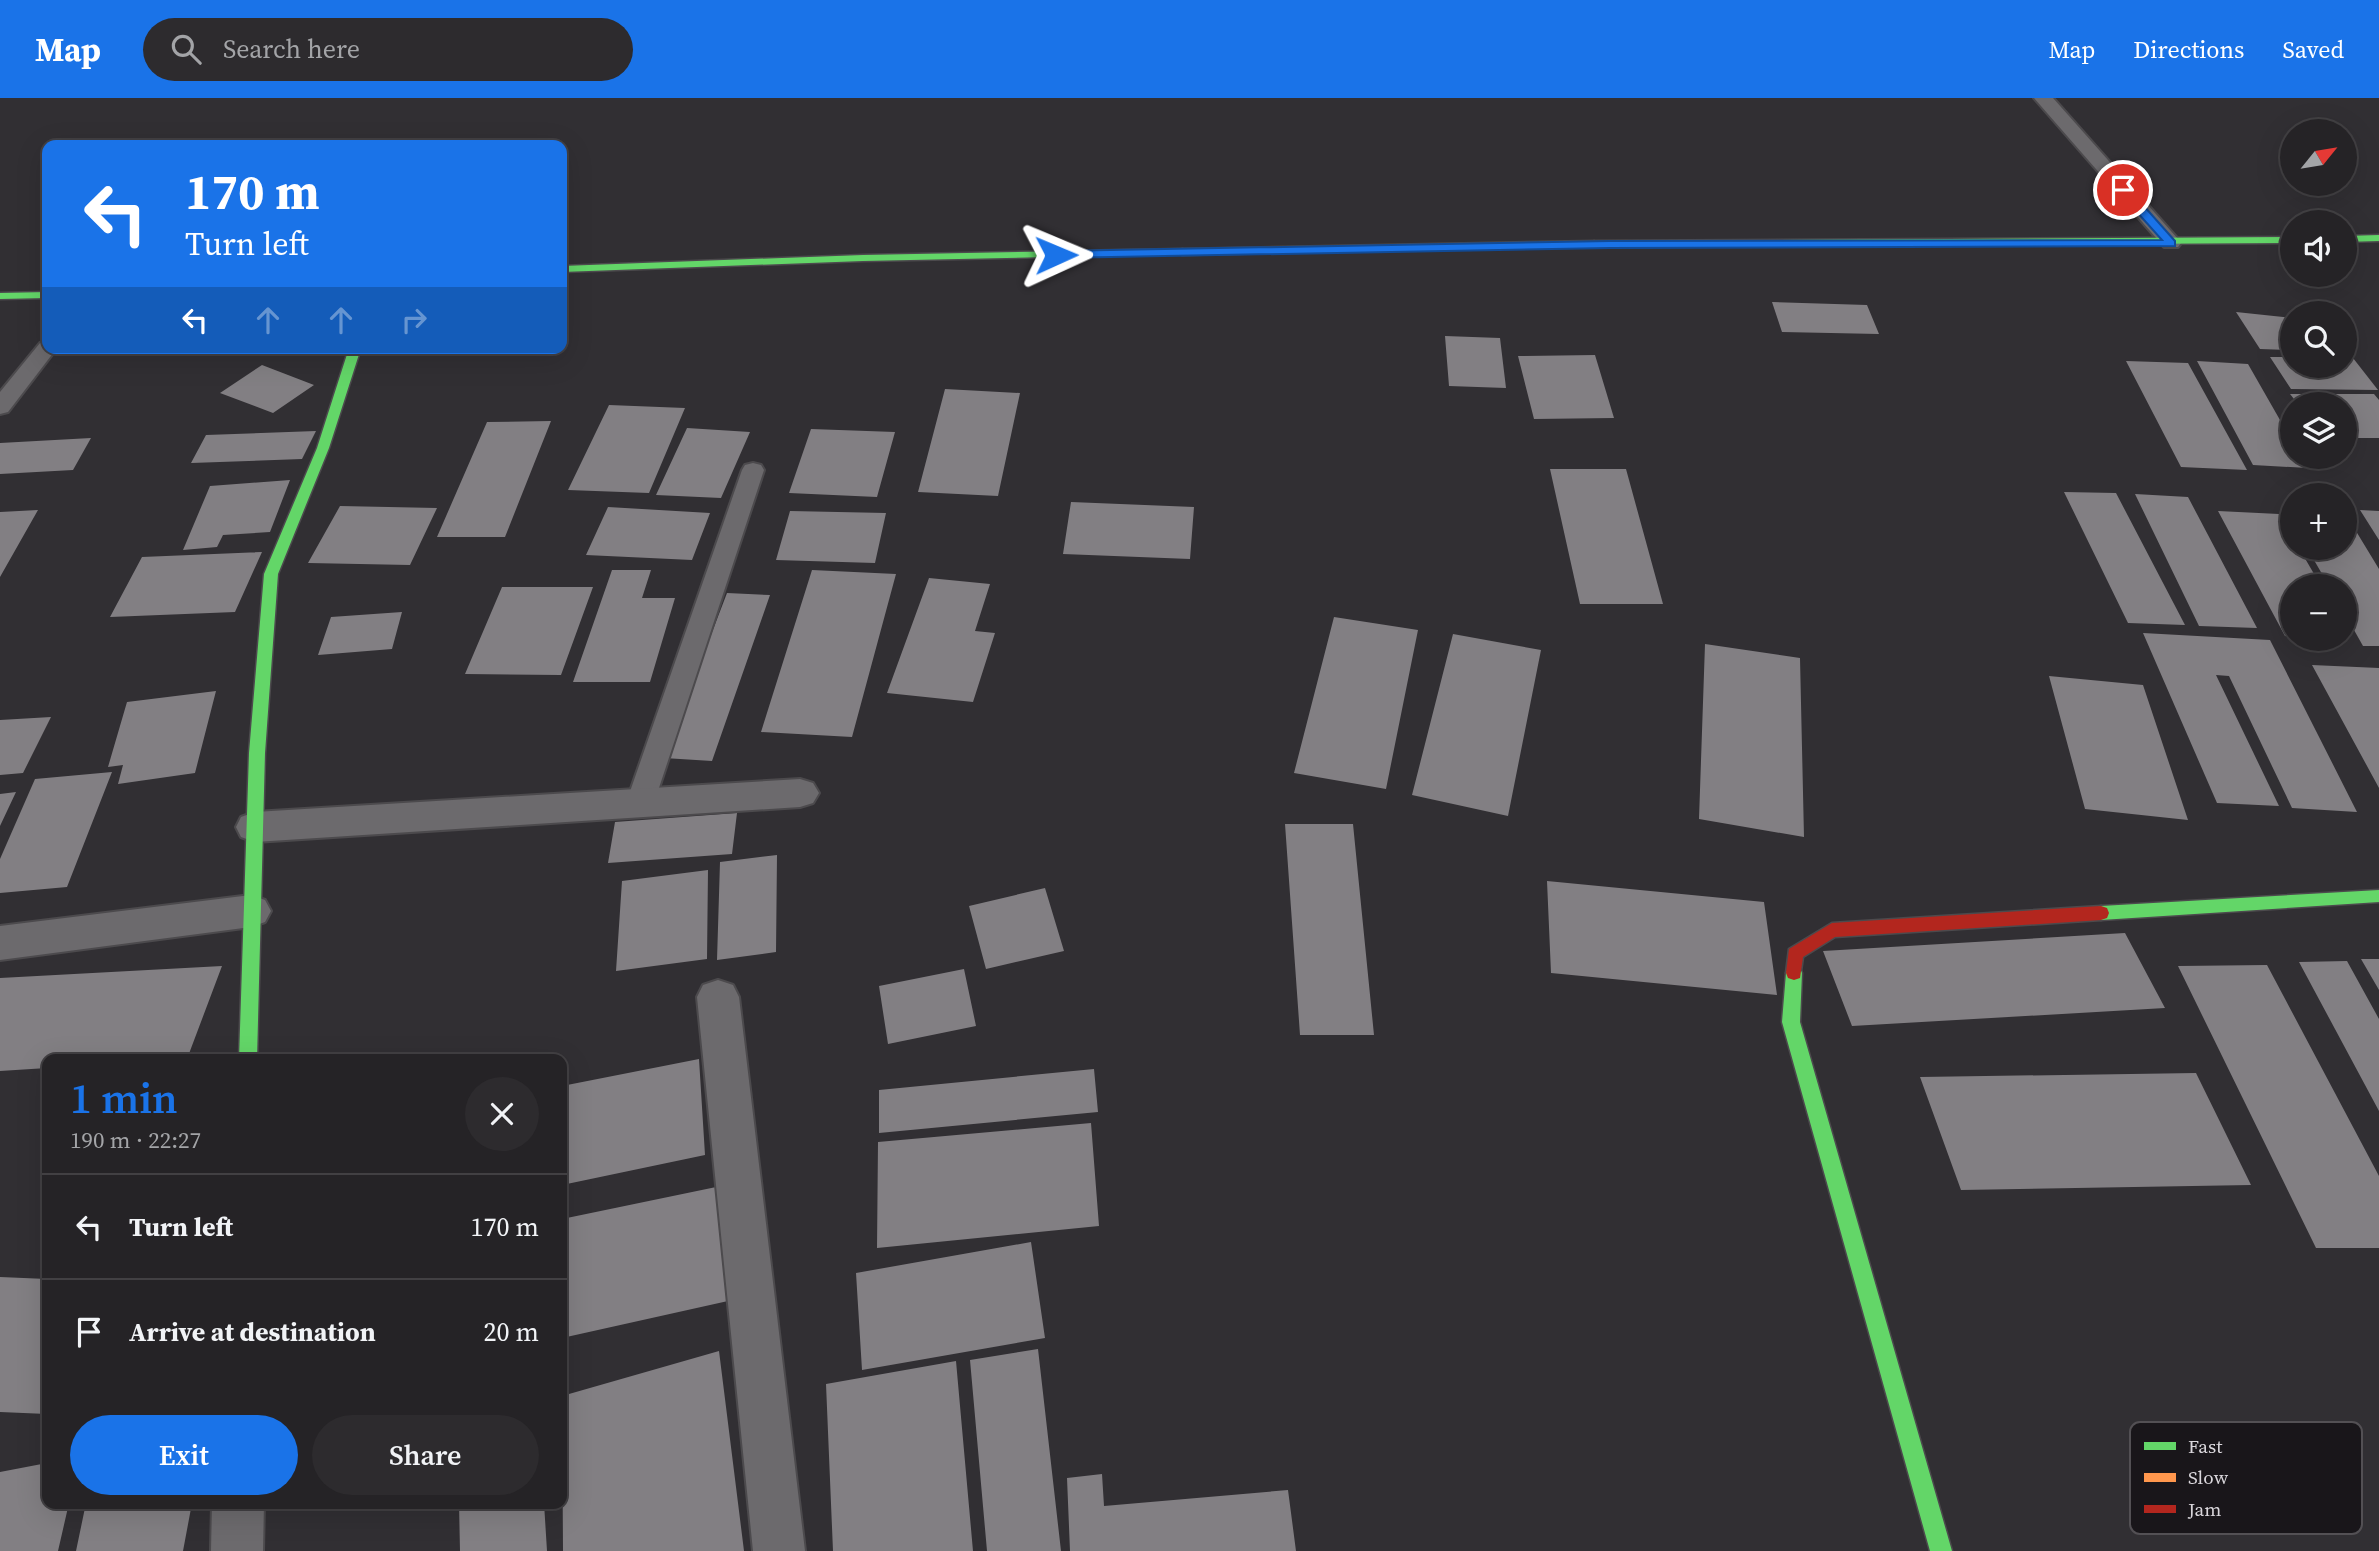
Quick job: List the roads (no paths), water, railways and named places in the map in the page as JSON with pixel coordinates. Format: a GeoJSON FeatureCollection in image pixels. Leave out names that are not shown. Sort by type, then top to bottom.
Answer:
{"type":"FeatureCollection","features":[{"type":"Feature","properties":{"kind":"street"},"geometry":{"type":"LineString","coordinates":[[2357,239],[2379,238]]}},
{"type":"Feature","properties":{"kind":"street"},"geometry":{"type":"LineString","coordinates":[[567,269],[863,258],[1610,244],[2171,243],[2280,240]]}},
{"type":"Feature","properties":{"kind":"street"},"geometry":{"type":"LineString","coordinates":[[0,296],[42,295]]}},
{"type":"Feature","properties":{"kind":"street"},"geometry":{"type":"LineString","coordinates":[[248,1054],[255,827],[271,574],[323,448],[353,354]]}},
{"type":"Feature","properties":{"kind":"street"},"geometry":{"type":"LineString","coordinates":[[255,827],[800,793]]}},
{"type":"Feature","properties":{"kind":"street"},"geometry":{"type":"LineString","coordinates":[[1941,1551],[1791,1022],[1795,954],[1832,930],[2379,896]]}},
{"type":"Feature","properties":{"kind":"street"},"geometry":{"type":"LineString","coordinates":[[0,943],[251,911]]}},
{"type":"Feature","properties":{"kind":"street"},"geometry":{"type":"LineString","coordinates":[[718,997],[779,1551]]}},
{"type":"Feature","properties":{"kind":"street"},"geometry":{"type":"LineString","coordinates":[[237,1551],[238,1509]]}},
{"type":"Feature","properties":{"kind":"lane"},"geometry":{"type":"LineString","coordinates":[[2043,98],[2171,243]]}},
{"type":"Feature","properties":{"kind":"lane"},"geometry":{"type":"LineString","coordinates":[[0,407],[42,353]]}},
{"type":"Feature","properties":{"kind":"lane"},"geometry":{"type":"LineString","coordinates":[[640,803],[753,470]]}}]}
